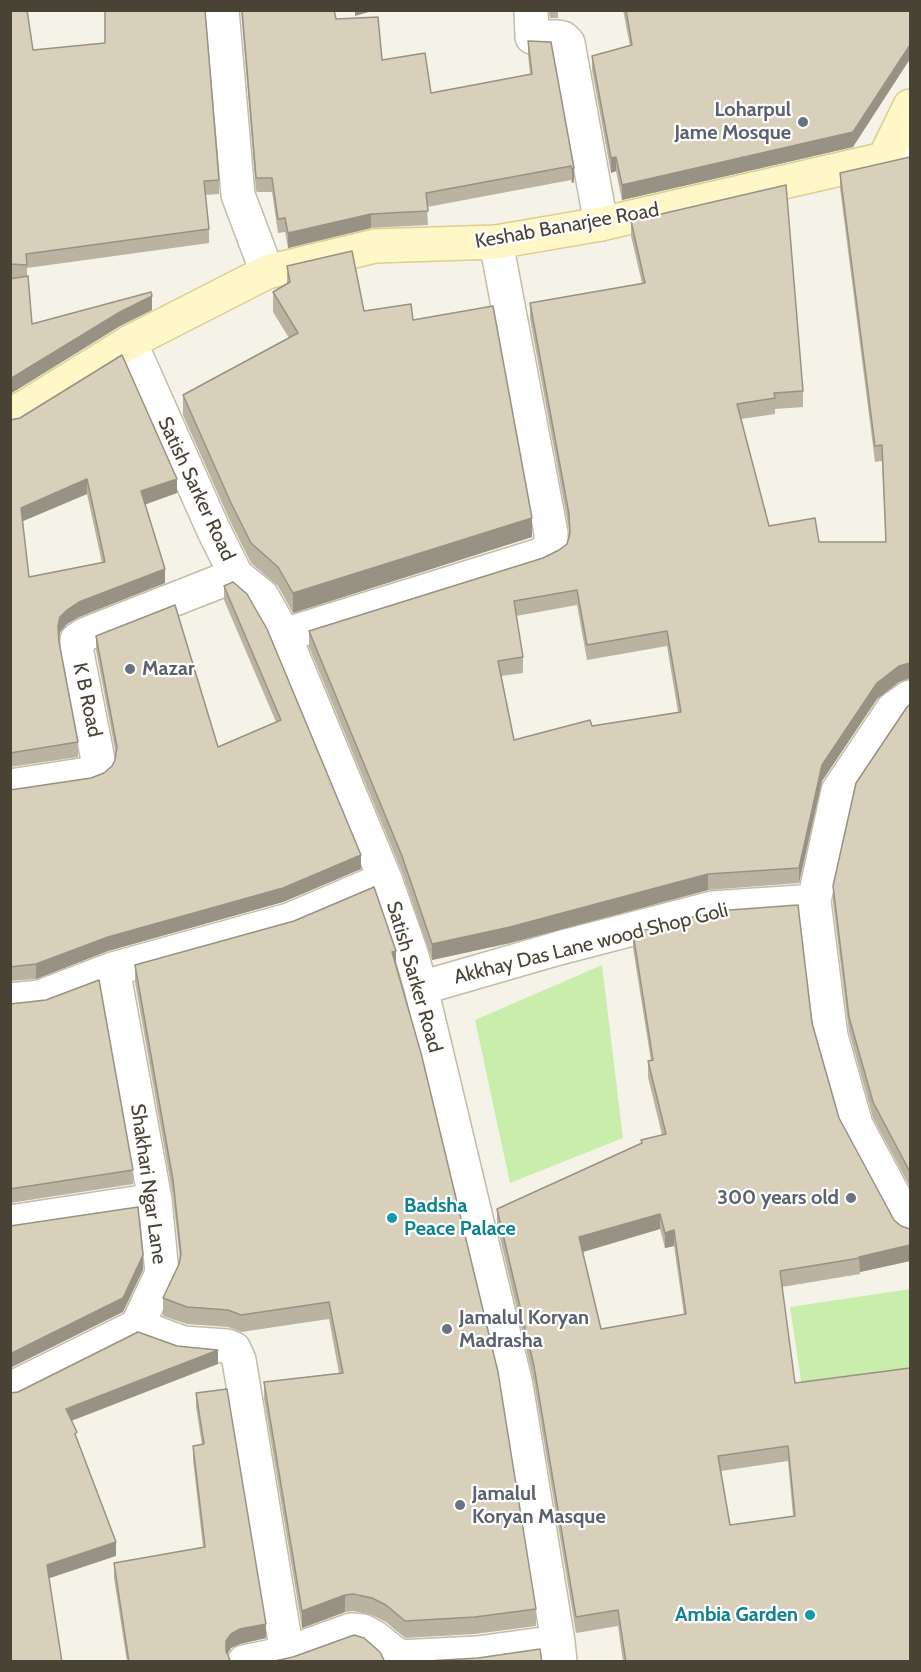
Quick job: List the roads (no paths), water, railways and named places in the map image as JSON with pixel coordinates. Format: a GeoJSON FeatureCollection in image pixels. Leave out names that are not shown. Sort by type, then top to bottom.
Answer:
{"type":"FeatureCollection","features":[{"type":"Feature","properties":{"kind":"main road","name":"Keshab Banarjee Road"},"geometry":{"type":"LineString","coordinates":[[10,416],[130,342],[267,272],[375,246],[496,242],[601,224],[897,157],[910,106]]}},
{"type":"Feature","properties":{"kind":"street"},"geometry":{"type":"LineString","coordinates":[[222,10],[238,195],[267,272]]}},
{"type":"Feature","properties":{"kind":"street"},"geometry":{"type":"LineString","coordinates":[[531,10],[532,37],[557,37],[563,38],[568,43],[601,224]]}},
{"type":"Feature","properties":{"kind":"street"},"geometry":{"type":"LineString","coordinates":[[285,635],[537,556],[550,549],[551,533],[496,242]]}},
{"type":"Feature","properties":{"kind":"street","name":"Satish Sarker Road"},"geometry":{"type":"LineString","coordinates":[[130,342],[214,531],[236,575],[262,596],[285,635],[386,879],[411,953],[516,1385],[559,1652]]}},
{"type":"Feature","properties":{"kind":"street","name":"K B Road"},"geometry":{"type":"LineString","coordinates":[[10,786],[88,774],[96,770],[99,765],[77,653],[77,640],[86,634],[236,575]]}},
{"type":"Feature","properties":{"kind":"street"},"geometry":{"type":"LineString","coordinates":[[910,698],[893,709],[838,791],[814,901],[831,1036],[856,1125],[910,1226]]}},
{"type":"Feature","properties":{"kind":"street"},"geometry":{"type":"LineString","coordinates":[[10,1000],[40,997],[113,969],[289,920],[386,879]]}},
{"type":"Feature","properties":{"kind":"street","name":"Akkhay Das Lane wood Shop Goli"},"geometry":{"type":"LineString","coordinates":[[421,988],[559,948],[713,908],[814,901]]}},
{"type":"Feature","properties":{"kind":"street","name":"Shakhari Ngar Lane"},"geometry":{"type":"LineString","coordinates":[[113,969],[154,1200],[162,1273],[137,1326]]}},
{"type":"Feature","properties":{"kind":"street"},"geometry":{"type":"LineString","coordinates":[[10,1222],[154,1200]]}},
{"type":"Feature","properties":{"kind":"street"},"geometry":{"type":"LineString","coordinates":[[10,1389],[137,1326],[183,1343],[227,1346],[234,1349],[239,1360],[287,1653]]}},
{"type":"Feature","properties":{"kind":"street"},"geometry":{"type":"LineString","coordinates":[[244,1662],[287,1653],[351,1630],[363,1631],[374,1637],[398,1659],[477,1653],[559,1652]]}},
{"type":"Feature","properties":{"kind":"place","name":"Loharpul Jame Mosque"},"geometry":{"type":"Point","coordinates":[803,122]}},
{"type":"Feature","properties":{"kind":"place","name":"Mazar"},"geometry":{"type":"Point","coordinates":[130,669]}},
{"type":"Feature","properties":{"kind":"place","name":"300 years old"},"geometry":{"type":"Point","coordinates":[851,1198]}},
{"type":"Feature","properties":{"kind":"place","name":"Badsha Peace Palace"},"geometry":{"type":"Point","coordinates":[392,1218]}},
{"type":"Feature","properties":{"kind":"place","name":"Jamalul Koryan Madrasha"},"geometry":{"type":"Point","coordinates":[447,1329]}},
{"type":"Feature","properties":{"kind":"place","name":"Jamalul Koryan Masque"},"geometry":{"type":"Point","coordinates":[460,1505]}},
{"type":"Feature","properties":{"kind":"place","name":"Ambia Garden"},"geometry":{"type":"Point","coordinates":[810,1615]}}]}
